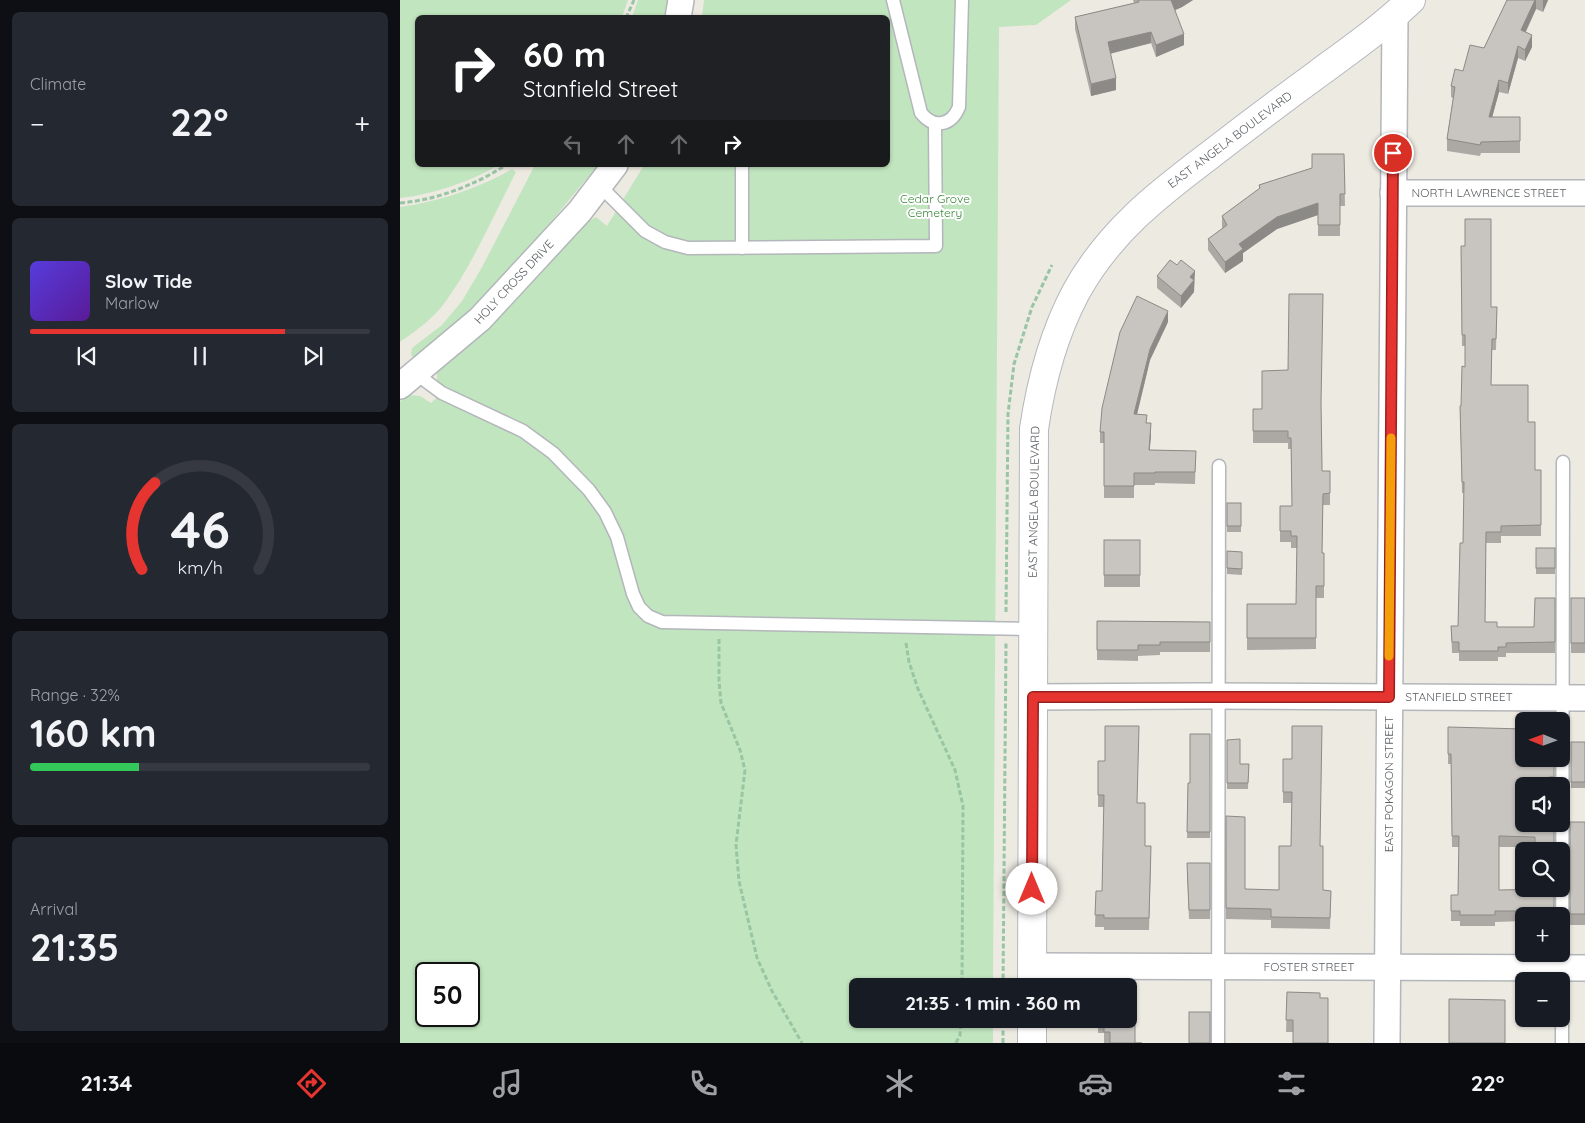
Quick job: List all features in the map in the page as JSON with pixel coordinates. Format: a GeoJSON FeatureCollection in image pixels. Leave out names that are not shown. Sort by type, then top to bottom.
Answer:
{"type":"FeatureCollection","features":[{"type":"Feature","properties":{"kind":"main road","name":"EAST ANGELA BOULEVARD"},"geometry":{"type":"LineString","coordinates":[[1032,976],[1034,429],[1047,363],[1060,327],[1076,292],[1098,258],[1136,214],[1179,178],[1403,8]]}},
{"type":"Feature","properties":{"kind":"main road"},"geometry":{"type":"LineString","coordinates":[[1032,1028],[1032,1043]]}},
{"type":"Feature","properties":{"kind":"street"},"geometry":{"type":"LineString","coordinates":[[678,15],[681,0]]}},
{"type":"Feature","properties":{"kind":"street","name":"EAST POKAGON STREET"},"geometry":{"type":"LineString","coordinates":[[1388,1043],[1392,193],[1403,8]]}},
{"type":"Feature","properties":{"kind":"street","name":"HOLY CROSS DRIVE"},"geometry":{"type":"LineString","coordinates":[[408,380],[480,320],[580,211],[613,167]]}},
{"type":"Feature","properties":{"kind":"street","name":"NORTH LAWRENCE STREET"},"geometry":{"type":"LineString","coordinates":[[1392,193],[1585,193]]}},
{"type":"Feature","properties":{"kind":"street","name":"STANFIELD STREET"},"geometry":{"type":"LineString","coordinates":[[1033,697],[1574,698]]}},
{"type":"Feature","properties":{"kind":"street","name":"FOSTER STREET"},"geometry":{"type":"LineString","coordinates":[[1032,976],[1218,967],[1574,968]]}},
{"type":"Feature","properties":{"kind":"lane"},"geometry":{"type":"LineString","coordinates":[[893,0],[922,112],[928,120],[935,124],[948,121],[955,116],[958,107],[962,0]]}},
{"type":"Feature","properties":{"kind":"lane"},"geometry":{"type":"LineString","coordinates":[[599,185],[645,231],[665,242],[688,248],[936,246],[935,124]]}},
{"type":"Feature","properties":{"kind":"lane"},"geometry":{"type":"LineString","coordinates":[[742,167],[742,248]]}},
{"type":"Feature","properties":{"kind":"lane"},"geometry":{"type":"LineString","coordinates":[[408,380],[442,393],[522,432],[553,453],[589,490],[605,512],[617,538],[638,606],[648,616],[662,622],[1033,629]]}},
{"type":"Feature","properties":{"kind":"lane"},"geometry":{"type":"LineString","coordinates":[[1562,1043],[1574,968],[1574,698],[1563,462]]}},
{"type":"Feature","properties":{"kind":"lane"},"geometry":{"type":"LineString","coordinates":[[1218,1043],[1219,466]]}},
{"type":"Feature","properties":{"kind":"path"},"geometry":{"type":"LineString","coordinates":[[627,15],[634,0]]}},
{"type":"Feature","properties":{"kind":"path"},"geometry":{"type":"LineString","coordinates":[[400,203],[441,196],[492,174],[503,167]]}},
{"type":"Feature","properties":{"kind":"path"},"geometry":{"type":"LineString","coordinates":[[719,623],[721,703],[740,750],[745,770],[736,845],[739,881],[757,958],[772,991],[802,1043]]}},
{"type":"Feature","properties":{"kind":"path"},"geometry":{"type":"LineString","coordinates":[[906,627],[909,662],[918,689],[955,770],[964,806],[962,978]]}},
{"type":"Feature","properties":{"kind":"path"},"geometry":{"type":"LineString","coordinates":[[956,1043],[960,1035],[960,1028]]}},
{"type":"Feature","properties":{"kind":"path"},"geometry":{"type":"LineString","coordinates":[[1003,1028],[1003,1043]]}},
{"type":"Feature","properties":{"kind":"green space"},"geometry":{"type":"Polygon","coordinates":[[[400,0],[628,0],[623,15],[415,15],[415,167],[495,167],[451,186],[424,194],[400,198],[400,0]]]}},
{"type":"Feature","properties":{"kind":"green space"},"geometry":{"type":"Polygon","coordinates":[[[638,0],[668,0],[664,15],[633,15],[638,0]]]}},
{"type":"Feature","properties":{"kind":"green space","name":"Cedar Grove Cemetery"},"geometry":{"type":"Polygon","coordinates":[[[704,0],[1071,0],[1036,25],[999,27],[993,978],[849,978],[849,1028],[993,1028],[993,1043],[400,1043],[400,401],[409,395],[420,396],[431,403],[447,388],[437,381],[437,372],[476,339],[512,304],[535,280],[563,245],[579,229],[596,217],[607,226],[643,167],[890,167],[890,15],[702,15],[704,0]]]}},
{"type":"Feature","properties":{"kind":"green space"},"geometry":{"type":"Polygon","coordinates":[[[534,167],[596,167],[545,229],[483,298],[414,359],[411,354],[412,348],[442,325],[462,301],[481,269],[534,167]]]}},
{"type":"Feature","properties":{"kind":"green space"},"geometry":{"type":"Polygon","coordinates":[[[512,169],[516,172],[475,254],[456,286],[431,318],[400,342],[400,207],[458,193],[485,183],[512,169]]]}},
{"type":"Feature","properties":{"kind":"building"},"geometry":{"type":"Polygon","coordinates":[[[1138,0],[1171,0],[1184,34],[1156,45],[1151,32],[1108,42],[1116,78],[1091,84],[1075,17],[1139,2],[1138,0]]]}},
{"type":"Feature","properties":{"kind":"building"},"geometry":{"type":"Polygon","coordinates":[[[1507,0],[1535,0],[1521,30],[1532,35],[1525,50],[1518,46],[1508,83],[1499,80],[1489,117],[1520,117],[1520,141],[1481,142],[1480,145],[1447,139],[1455,87],[1451,86],[1455,69],[1463,71],[1470,45],[1484,48],[1507,0]]]}},
{"type":"Feature","properties":{"kind":"building"},"geometry":{"type":"Polygon","coordinates":[[[1312,154],[1344,154],[1345,194],[1340,194],[1340,225],[1318,225],[1318,203],[1277,217],[1239,244],[1243,249],[1225,262],[1208,239],[1227,225],[1222,216],[1260,188],[1259,185],[1312,168],[1312,154]]]}},
{"type":"Feature","properties":{"kind":"building"},"geometry":{"type":"Polygon","coordinates":[[[1465,219],[1491,219],[1491,307],[1497,307],[1496,339],[1492,339],[1491,385],[1528,385],[1528,422],[1535,422],[1535,470],[1541,470],[1541,525],[1501,526],[1501,532],[1486,532],[1485,622],[1497,622],[1497,627],[1534,627],[1535,598],[1555,598],[1555,642],[1506,643],[1506,647],[1498,647],[1498,651],[1459,651],[1459,642],[1452,642],[1451,626],[1458,626],[1460,543],[1463,543],[1464,482],[1462,482],[1460,406],[1462,366],[1465,367],[1465,335],[1462,335],[1461,246],[1465,246],[1465,219]]]}},
{"type":"Feature","properties":{"kind":"building"},"geometry":{"type":"Polygon","coordinates":[[[1170,260],[1177,265],[1181,260],[1195,271],[1190,277],[1194,280],[1181,296],[1157,276],[1170,260]]]}},
{"type":"Feature","properties":{"kind":"building"},"geometry":{"type":"Polygon","coordinates":[[[1289,294],[1323,294],[1322,471],[1330,471],[1330,493],[1323,494],[1322,553],[1324,553],[1324,586],[1316,586],[1316,638],[1247,638],[1247,604],[1296,604],[1297,536],[1291,536],[1291,531],[1280,531],[1280,506],[1292,506],[1291,438],[1288,438],[1288,431],[1253,431],[1253,409],[1262,409],[1262,371],[1288,370],[1289,294]]]}},
{"type":"Feature","properties":{"kind":"building"},"geometry":{"type":"Polygon","coordinates":[[[1137,296],[1168,311],[1150,349],[1134,414],[1147,415],[1146,423],[1151,423],[1149,450],[1196,451],[1195,472],[1134,473],[1134,486],[1104,486],[1104,432],[1100,432],[1102,408],[1120,332],[1137,296]]]}},
{"type":"Feature","properties":{"kind":"building"},"geometry":{"type":"Polygon","coordinates":[[[1227,503],[1241,503],[1241,526],[1227,526],[1227,503]]]}},
{"type":"Feature","properties":{"kind":"building"},"geometry":{"type":"Polygon","coordinates":[[[1104,540],[1140,540],[1140,575],[1104,575],[1104,540]]]}},
{"type":"Feature","properties":{"kind":"building"},"geometry":{"type":"Polygon","coordinates":[[[1536,548],[1555,548],[1555,568],[1536,568],[1536,548]]]}},
{"type":"Feature","properties":{"kind":"building"},"geometry":{"type":"Polygon","coordinates":[[[1227,551],[1242,552],[1242,569],[1227,568],[1227,551]]]}},
{"type":"Feature","properties":{"kind":"building"},"geometry":{"type":"Polygon","coordinates":[[[1571,598],[1585,598],[1585,643],[1571,643],[1571,598]]]}},
{"type":"Feature","properties":{"kind":"building"},"geometry":{"type":"Polygon","coordinates":[[[1097,621],[1210,622],[1210,642],[1160,642],[1160,645],[1138,645],[1138,650],[1097,650],[1097,621]]]}},
{"type":"Feature","properties":{"kind":"building"},"geometry":{"type":"Polygon","coordinates":[[[1105,726],[1139,726],[1137,803],[1145,803],[1145,846],[1151,846],[1149,918],[1104,918],[1104,915],[1095,915],[1096,891],[1102,891],[1104,795],[1098,795],[1098,761],[1105,761],[1105,726]]]}},
{"type":"Feature","properties":{"kind":"building"},"geometry":{"type":"Polygon","coordinates":[[[1292,726],[1322,726],[1320,846],[1323,846],[1323,890],[1331,891],[1330,918],[1271,917],[1271,909],[1226,908],[1226,816],[1245,817],[1245,889],[1279,890],[1279,846],[1291,846],[1292,792],[1283,792],[1283,759],[1292,759],[1292,726]]]}},
{"type":"Feature","properties":{"kind":"building"},"geometry":{"type":"Polygon","coordinates":[[[1448,727],[1515,729],[1515,768],[1554,768],[1554,777],[1515,777],[1515,832],[1554,832],[1554,842],[1535,842],[1535,837],[1499,836],[1499,890],[1515,890],[1515,897],[1554,897],[1554,907],[1515,907],[1515,911],[1495,911],[1495,915],[1460,915],[1460,911],[1451,911],[1451,895],[1458,895],[1459,836],[1452,836],[1451,754],[1448,754],[1448,727]]]}},
{"type":"Feature","properties":{"kind":"building"},"geometry":{"type":"Polygon","coordinates":[[[1190,734],[1210,734],[1210,832],[1187,832],[1190,734]]]}},
{"type":"Feature","properties":{"kind":"building"},"geometry":{"type":"Polygon","coordinates":[[[1240,739],[1240,764],[1249,764],[1248,783],[1227,783],[1227,740],[1240,739]]]}},
{"type":"Feature","properties":{"kind":"building"},"geometry":{"type":"Polygon","coordinates":[[[1571,742],[1585,742],[1585,782],[1571,782],[1571,742]]]}},
{"type":"Feature","properties":{"kind":"building"},"geometry":{"type":"Polygon","coordinates":[[[1570,822],[1585,822],[1585,914],[1570,914],[1570,822]]]}},
{"type":"Feature","properties":{"kind":"building"},"geometry":{"type":"Polygon","coordinates":[[[1187,863],[1210,863],[1210,910],[1189,910],[1187,863]]]}},
{"type":"Feature","properties":{"kind":"building"},"geometry":{"type":"Polygon","coordinates":[[[1287,992],[1320,993],[1320,998],[1328,998],[1328,1043],[1293,1043],[1293,1020],[1286,1020],[1287,992]]]}},
{"type":"Feature","properties":{"kind":"building"},"geometry":{"type":"Polygon","coordinates":[[[1449,999],[1505,1000],[1505,1043],[1449,1043],[1449,999]]]}},
{"type":"Feature","properties":{"kind":"building"},"geometry":{"type":"Polygon","coordinates":[[[1189,1012],[1210,1012],[1210,1043],[1189,1043],[1189,1012]]]}},
{"type":"Feature","properties":{"kind":"building"},"geometry":{"type":"Polygon","coordinates":[[[1104,1028],[1135,1028],[1135,1043],[1110,1043],[1110,1032],[1104,1032],[1104,1028]]]}},
{"type":"Feature","properties":{"kind":"slow traffic"},"geometry":{"type":"LineString","coordinates":[[1389,656],[1391,438]]}},
{"type":"Feature","properties":{"kind":"route"},"geometry":{"type":"LineString","coordinates":[[1032,889],[1033,697],[1389,697],[1393,153]]}}]}
